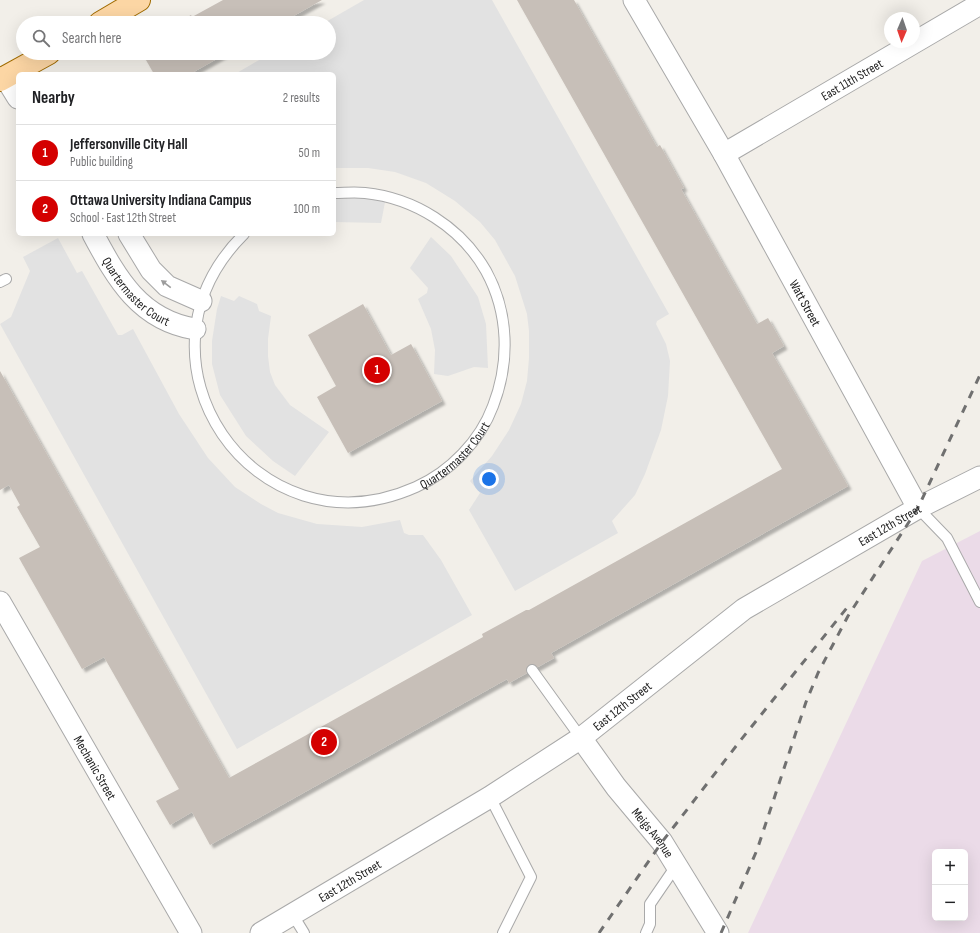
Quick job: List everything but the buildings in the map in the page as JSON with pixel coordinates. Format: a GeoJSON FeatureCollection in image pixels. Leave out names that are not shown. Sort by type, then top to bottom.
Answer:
{"type":"FeatureCollection","features":[{"type":"Feature","properties":{"kind":"main road"},"geometry":{"type":"LineString","coordinates":[[112,16],[139,0]]}},
{"type":"Feature","properties":{"kind":"main road"},"geometry":{"type":"LineString","coordinates":[[20,72],[41,63]]}},
{"type":"Feature","properties":{"kind":"main road"},"geometry":{"type":"LineString","coordinates":[[3,79],[16,74]]}},
{"type":"Feature","properties":{"kind":"street","name":"Watt Street"},"geometry":{"type":"LineString","coordinates":[[634,0],[724,154],[918,508]]}},
{"type":"Feature","properties":{"kind":"street","name":"East 11th Street"},"geometry":{"type":"LineString","coordinates":[[724,154],[980,4]]}},
{"type":"Feature","properties":{"kind":"street"},"geometry":{"type":"LineString","coordinates":[[3,79],[16,95]]}},
{"type":"Feature","properties":{"kind":"street","name":"Quartermaster Court"},"geometry":{"type":"LineString","coordinates":[[94,236],[116,275],[131,296],[144,307],[162,317],[182,326],[195,329]]}},
{"type":"Feature","properties":{"kind":"street","name":"Quartermaster Court"},"geometry":{"type":"LineString","coordinates":[[130,236],[151,270],[167,286],[201,301]]}},
{"type":"Feature","properties":{"kind":"street","name":"East 12th Street"},"geometry":{"type":"LineString","coordinates":[[261,933],[490,797],[581,738],[744,609],[918,508],[980,477]]}},
{"type":"Feature","properties":{"kind":"street","name":"Mechanic Street"},"geometry":{"type":"LineString","coordinates":[[0,602],[191,933]]}},
{"type":"Feature","properties":{"kind":"street","name":"Meigs Avenue"},"geometry":{"type":"LineString","coordinates":[[581,738],[616,787],[662,842],[718,933]]}},
{"type":"Feature","properties":{"kind":"lane","name":"Quartermaster Court"},"geometry":{"type":"LineString","coordinates":[[242,236],[230,248],[213,273],[201,301],[195,329],[194,356],[199,383],[207,409],[221,434],[239,456],[256,470],[287,489],[315,498],[344,502],[373,500],[401,493],[428,482],[453,464],[474,442],[490,416],[500,388],[506,358],[505,328],[495,291],[486,271],[468,246],[447,225],[421,209],[393,198],[364,193],[336,193]]}},
{"type":"Feature","properties":{"kind":"lane","name":"Watt Street"},"geometry":{"type":"LineString","coordinates":[[918,508],[947,538],[980,602]]}},
{"type":"Feature","properties":{"kind":"lane"},"geometry":{"type":"LineString","coordinates":[[532,670],[581,738]]}},
{"type":"Feature","properties":{"kind":"lane"},"geometry":{"type":"LineString","coordinates":[[490,797],[531,877],[503,933]]}},
{"type":"Feature","properties":{"kind":"lane"},"geometry":{"type":"LineString","coordinates":[[646,933],[650,924],[650,904],[676,866]]}},
{"type":"Feature","properties":{"kind":"lane"},"geometry":{"type":"LineString","coordinates":[[293,915],[304,933]]}},
{"type":"Feature","properties":{"kind":"shaded area"},"geometry":{"type":"Polygon","coordinates":[[[364,0],[492,0],[669,314],[657,321],[656,324],[666,344],[670,361],[668,396],[661,430],[645,474],[635,495],[612,521],[618,533],[515,591],[469,510],[480,493],[470,481],[492,456],[509,430],[521,404],[527,381],[529,331],[527,314],[515,276],[495,240],[480,222],[455,201],[426,183],[395,172],[368,168],[336,168],[336,72],[238,72],[259,60],[336,60],[336,16],[364,0]]]}},
{"type":"Feature","properties":{"kind":"shaded area"},"geometry":{"type":"Polygon","coordinates":[[[336,193],[386,197],[381,223],[336,222],[336,193]]]}},
{"type":"Feature","properties":{"kind":"shaded area"},"geometry":{"type":"Polygon","coordinates":[[[431,237],[451,256],[478,297],[486,324],[488,368],[474,367],[448,376],[434,374],[435,350],[431,329],[418,299],[427,293],[428,288],[410,268],[431,237]]]}},
{"type":"Feature","properties":{"kind":"shaded area"},"geometry":{"type":"Polygon","coordinates":[[[58,238],[77,273],[82,271],[118,335],[122,335],[133,329],[179,414],[208,458],[235,487],[278,513],[317,524],[362,527],[400,520],[404,533],[409,535],[423,535],[441,560],[472,615],[237,749],[0,324],[11,317],[30,271],[23,257],[58,238]]]}},
{"type":"Feature","properties":{"kind":"shaded area"},"geometry":{"type":"Polygon","coordinates":[[[221,296],[234,301],[239,296],[257,304],[259,311],[271,316],[268,339],[268,356],[270,372],[275,385],[290,405],[329,432],[295,476],[273,461],[246,436],[220,395],[212,364],[212,341],[217,309],[221,296]]]}},
{"type":"Feature","properties":{"kind":"shaded area"},"geometry":{"type":"Polygon","coordinates":[[[980,531],[980,933],[748,933],[922,561],[980,531]]]}},
{"type":"Feature","properties":{"kind":"railway"},"geometry":{"type":"LineString","coordinates":[[721,933],[757,850],[806,702],[818,673],[848,616],[918,508],[980,375]]}},
{"type":"Feature","properties":{"kind":"railway"},"geometry":{"type":"LineString","coordinates":[[599,933],[662,842],[740,741],[850,604]]}},
{"type":"Feature","properties":{"kind":"place","name":"Jeffersonville City Hall"},"geometry":{"type":"Point","coordinates":[377,370]}},
{"type":"Feature","properties":{"kind":"place","name":"Ottawa University Indiana Campus"},"geometry":{"type":"Point","coordinates":[324,742]}}]}
